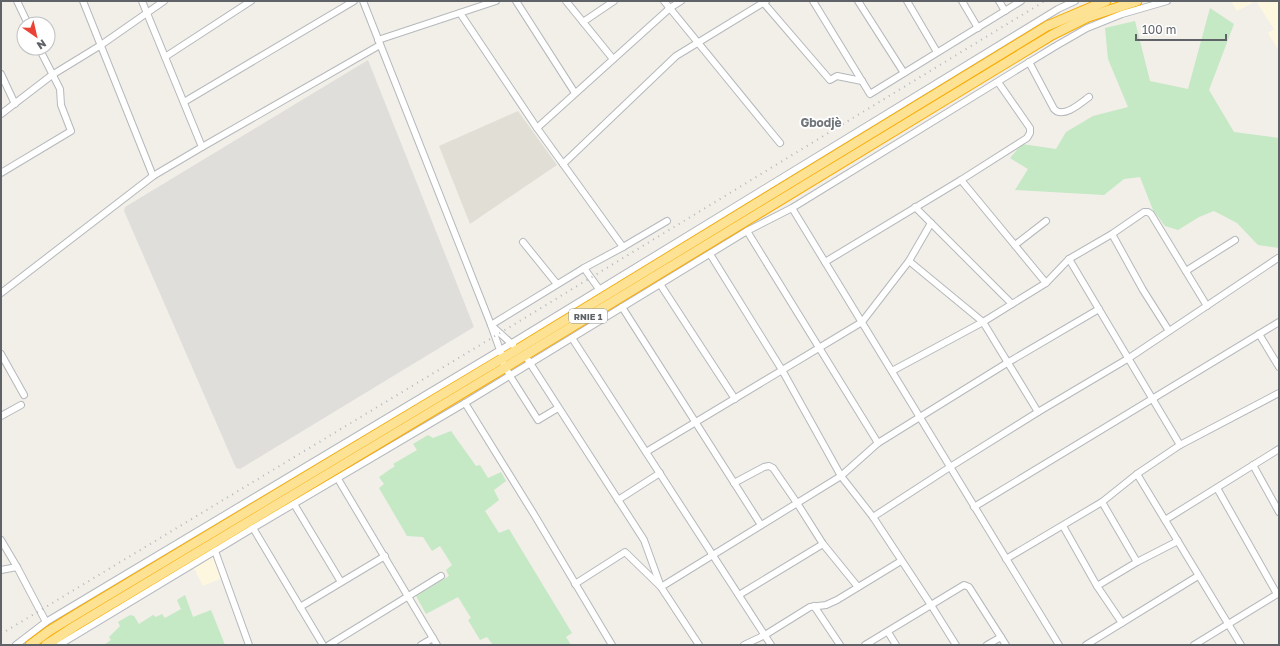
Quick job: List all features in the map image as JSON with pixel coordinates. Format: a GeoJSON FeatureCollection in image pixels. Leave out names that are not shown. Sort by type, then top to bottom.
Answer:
{"type":"FeatureCollection","features":[{"type":"Feature","properties":{"kind":"highway","name":"RNIE 1"},"geometry":{"type":"LineString","coordinates":[[518,349],[1047,26],[1106,1]]}},
{"type":"Feature","properties":{"kind":"highway","name":"RNIE 1"},"geometry":{"type":"LineString","coordinates":[[30,645],[48,631],[502,358],[1052,35],[1088,18],[1137,1]]}},
{"type":"Feature","properties":{"kind":"highway","name":"RNIE 1"},"geometry":{"type":"LineString","coordinates":[[46,645],[502,358]]}},
{"type":"Feature","properties":{"kind":"street"},"geometry":{"type":"LineString","coordinates":[[17,1],[24,16]]}},
{"type":"Feature","properties":{"kind":"street"},"geometry":{"type":"LineString","coordinates":[[83,1],[153,176]]}},
{"type":"Feature","properties":{"kind":"street"},"geometry":{"type":"LineString","coordinates":[[142,1],[202,147]]}},
{"type":"Feature","properties":{"kind":"street"},"geometry":{"type":"LineString","coordinates":[[1,114],[52,75],[101,45],[164,1]]}},
{"type":"Feature","properties":{"kind":"street"},"geometry":{"type":"LineString","coordinates":[[166,57],[250,1]]}},
{"type":"Feature","properties":{"kind":"street"},"geometry":{"type":"LineString","coordinates":[[184,102],[354,1]]}},
{"type":"Feature","properties":{"kind":"street"},"geometry":{"type":"LineString","coordinates":[[363,1],[510,376],[538,420],[558,408]]}},
{"type":"Feature","properties":{"kind":"street"},"geometry":{"type":"LineString","coordinates":[[1,293],[153,176],[202,147],[379,43],[496,1]]}},
{"type":"Feature","properties":{"kind":"street"},"geometry":{"type":"LineString","coordinates":[[516,1],[575,93]]}},
{"type":"Feature","properties":{"kind":"street"},"geometry":{"type":"LineString","coordinates":[[566,1],[613,59]]}},
{"type":"Feature","properties":{"kind":"street"},"geometry":{"type":"LineString","coordinates":[[583,22],[614,1]]}},
{"type":"Feature","properties":{"kind":"street"},"geometry":{"type":"LineString","coordinates":[[664,1],[780,143]]}},
{"type":"Feature","properties":{"kind":"street"},"geometry":{"type":"LineString","coordinates":[[537,128],[670,8],[681,1]]}},
{"type":"Feature","properties":{"kind":"street"},"geometry":{"type":"LineString","coordinates":[[813,1],[870,94],[1022,1]]}},
{"type":"Feature","properties":{"kind":"street"},"geometry":{"type":"LineString","coordinates":[[858,1],[904,73]]}},
{"type":"Feature","properties":{"kind":"street"},"geometry":{"type":"LineString","coordinates":[[907,1],[937,52]]}},
{"type":"Feature","properties":{"kind":"street"},"geometry":{"type":"LineString","coordinates":[[962,1],[978,28]]}},
{"type":"Feature","properties":{"kind":"street"},"geometry":{"type":"LineString","coordinates":[[999,1],[1005,11]]}},
{"type":"Feature","properties":{"kind":"street"},"geometry":{"type":"LineString","coordinates":[[16,645],[46,622],[518,349],[599,289],[1058,9],[1075,1]]}},
{"type":"Feature","properties":{"kind":"street"},"geometry":{"type":"LineString","coordinates":[[59,645],[253,528],[465,404],[747,231],[792,208],[1087,28],[1122,14],[1167,1]]}},
{"type":"Feature","properties":{"kind":"street"},"geometry":{"type":"LineString","coordinates":[[563,164],[676,56],[763,2],[830,80],[837,76],[862,81]]}},
{"type":"Feature","properties":{"kind":"street"},"geometry":{"type":"LineString","coordinates":[[460,13],[537,128],[623,247]]}},
{"type":"Feature","properties":{"kind":"street"},"geometry":{"type":"LineString","coordinates":[[1,174],[71,131],[61,105],[60,88],[43,56]]}},
{"type":"Feature","properties":{"kind":"street"},"geometry":{"type":"LineString","coordinates":[[1029,62],[1057,112],[1066,112],[1089,97]]}},
{"type":"Feature","properties":{"kind":"street"},"geometry":{"type":"LineString","coordinates":[[1,74],[15,104]]}},
{"type":"Feature","properties":{"kind":"street"},"geometry":{"type":"LineString","coordinates":[[825,262],[961,180],[1027,138],[1030,133],[1030,128],[998,82]]}},
{"type":"Feature","properties":{"kind":"street"},"geometry":{"type":"LineString","coordinates":[[961,180],[1046,283]]}},
{"type":"Feature","properties":{"kind":"street"},"geometry":{"type":"LineString","coordinates":[[915,207],[1012,304]]}},
{"type":"Feature","properties":{"kind":"street"},"geometry":{"type":"LineString","coordinates":[[792,208],[1059,645]]}},
{"type":"Feature","properties":{"kind":"street"},"geometry":{"type":"LineString","coordinates":[[892,371],[982,322],[1046,283],[1069,259],[1112,234],[1144,212],[1151,214],[1208,306]]}},
{"type":"Feature","properties":{"kind":"street"},"geometry":{"type":"LineString","coordinates":[[1015,245],[1046,220]]}},
{"type":"Feature","properties":{"kind":"street"},"geometry":{"type":"LineString","coordinates":[[491,325],[557,284],[666,221]]}},
{"type":"Feature","properties":{"kind":"street"},"geometry":{"type":"LineString","coordinates":[[646,452],[862,322],[909,261],[931,223]]}},
{"type":"Feature","properties":{"kind":"street"},"geometry":{"type":"LineString","coordinates":[[747,231],[878,443]]}},
{"type":"Feature","properties":{"kind":"street"},"geometry":{"type":"LineString","coordinates":[[1112,234],[1143,290],[1169,331]]}},
{"type":"Feature","properties":{"kind":"street"},"geometry":{"type":"LineString","coordinates":[[1186,270],[1235,240]]}},
{"type":"Feature","properties":{"kind":"street"},"geometry":{"type":"LineString","coordinates":[[523,242],[557,284]]}},
{"type":"Feature","properties":{"kind":"street"},"geometry":{"type":"LineString","coordinates":[[710,254],[782,370],[841,476],[873,517],[956,645]]}},
{"type":"Feature","properties":{"kind":"street"},"geometry":{"type":"LineString","coordinates":[[873,517],[1038,412],[1129,358],[1278,258]]}},
{"type":"Feature","properties":{"kind":"street"},"geometry":{"type":"LineString","coordinates":[[1069,259],[1180,445]]}},
{"type":"Feature","properties":{"kind":"street"},"geometry":{"type":"LineString","coordinates":[[909,261],[982,322],[1038,412]]}},
{"type":"Feature","properties":{"kind":"street"},"geometry":{"type":"LineString","coordinates":[[584,268],[599,289]]}},
{"type":"Feature","properties":{"kind":"street"},"geometry":{"type":"LineString","coordinates":[[660,284],[735,399]]}},
{"type":"Feature","properties":{"kind":"street"},"geometry":{"type":"LineString","coordinates":[[622,308],[761,525]]}},
{"type":"Feature","properties":{"kind":"street"},"geometry":{"type":"LineString","coordinates":[[661,586],[841,476],[878,443],[1007,363],[1099,309]]}},
{"type":"Feature","properties":{"kind":"street"},"geometry":{"type":"LineString","coordinates":[[974,507],[1279,322]]}},
{"type":"Feature","properties":{"kind":"street"},"geometry":{"type":"LineString","coordinates":[[491,325],[518,349],[530,364],[644,540],[661,586],[699,645]]}},
{"type":"Feature","properties":{"kind":"street"},"geometry":{"type":"LineString","coordinates":[[1259,334],[1279,367]]}},
{"type":"Feature","properties":{"kind":"street"},"geometry":{"type":"LineString","coordinates":[[572,338],[771,645]]}},
{"type":"Feature","properties":{"kind":"street"},"geometry":{"type":"LineString","coordinates":[[1,354],[24,395]]}},
{"type":"Feature","properties":{"kind":"street"},"geometry":{"type":"LineString","coordinates":[[1006,559],[1102,502],[1137,474],[1180,445],[1279,393]]}},
{"type":"Feature","properties":{"kind":"street"},"geometry":{"type":"LineString","coordinates":[[465,404],[535,516],[612,645]]}},
{"type":"Feature","properties":{"kind":"street"},"geometry":{"type":"LineString","coordinates":[[1,416],[21,405]]}},
{"type":"Feature","properties":{"kind":"street"},"geometry":{"type":"LineString","coordinates":[[1165,520],[1279,450]]}},
{"type":"Feature","properties":{"kind":"street"},"geometry":{"type":"LineString","coordinates":[[1253,465],[1279,512]]}},
{"type":"Feature","properties":{"kind":"street"},"geometry":{"type":"LineString","coordinates":[[734,484],[769,466],[773,468],[823,544],[858,587]]}},
{"type":"Feature","properties":{"kind":"street"},"geometry":{"type":"LineString","coordinates":[[618,500],[660,473]]}},
{"type":"Feature","properties":{"kind":"street"},"geometry":{"type":"LineString","coordinates":[[1137,474],[1241,645]]}},
{"type":"Feature","properties":{"kind":"street"},"geometry":{"type":"LineString","coordinates":[[338,478],[437,645]]}},
{"type":"Feature","properties":{"kind":"street"},"geometry":{"type":"LineString","coordinates":[[1194,645],[1278,593],[1217,488]]}},
{"type":"Feature","properties":{"kind":"street"},"geometry":{"type":"LineString","coordinates":[[1102,502],[1137,562]]}},
{"type":"Feature","properties":{"kind":"street"},"geometry":{"type":"LineString","coordinates":[[294,504],[341,582]]}},
{"type":"Feature","properties":{"kind":"street"},"geometry":{"type":"LineString","coordinates":[[1063,526],[1097,586],[1122,623]]}},
{"type":"Feature","properties":{"kind":"street"},"geometry":{"type":"LineString","coordinates":[[253,528],[322,645]]}},
{"type":"Feature","properties":{"kind":"street"},"geometry":{"type":"LineString","coordinates":[[1,540],[46,622]]}},
{"type":"Feature","properties":{"kind":"street"},"geometry":{"type":"LineString","coordinates":[[1097,586],[1178,540]]}},
{"type":"Feature","properties":{"kind":"street"},"geometry":{"type":"LineString","coordinates":[[739,595],[823,544]]}},
{"type":"Feature","properties":{"kind":"street"},"geometry":{"type":"LineString","coordinates":[[216,551],[249,645]]}},
{"type":"Feature","properties":{"kind":"street"},"geometry":{"type":"LineString","coordinates":[[575,584],[624,552],[661,586]]}},
{"type":"Feature","properties":{"kind":"street"},"geometry":{"type":"LineString","coordinates":[[300,607],[385,556]]}},
{"type":"Feature","properties":{"kind":"street"},"geometry":{"type":"LineString","coordinates":[[744,645],[764,635],[810,607],[826,605],[902,561]]}},
{"type":"Feature","properties":{"kind":"street"},"geometry":{"type":"LineString","coordinates":[[1,570],[17,567]]}},
{"type":"Feature","properties":{"kind":"street"},"geometry":{"type":"LineString","coordinates":[[329,645],[441,576]]}},
{"type":"Feature","properties":{"kind":"street"},"geometry":{"type":"LineString","coordinates":[[1086,645],[1198,576]]}},
{"type":"Feature","properties":{"kind":"street"},"geometry":{"type":"LineString","coordinates":[[865,645],[964,585],[969,587],[1006,645]]}},
{"type":"Feature","properties":{"kind":"street"},"geometry":{"type":"LineString","coordinates":[[814,606],[840,645]]}},
{"type":"Feature","properties":{"kind":"street"},"geometry":{"type":"LineString","coordinates":[[888,632],[896,645]]}},
{"type":"Feature","properties":{"kind":"street"},"geometry":{"type":"LineString","coordinates":[[987,645],[1001,637]]}},
{"type":"Feature","properties":{"kind":"street"},"geometry":{"type":"LineString","coordinates":[[421,645],[432,638]]}},
{"type":"Feature","properties":{"kind":"shaded area"},"geometry":{"type":"Polygon","coordinates":[[[1231,1],[1256,1],[1237,11],[1231,1]]]}},
{"type":"Feature","properties":{"kind":"shaded area"},"geometry":{"type":"Polygon","coordinates":[[[1256,1],[1279,1],[1279,51],[1268,33],[1274,29],[1256,1]]]}},
{"type":"Feature","properties":{"kind":"shaded area"},"geometry":{"type":"Polygon","coordinates":[[[368,60],[474,327],[240,469],[236,468],[124,211],[125,207],[368,60]]]}},
{"type":"Feature","properties":{"kind":"shaded area"},"geometry":{"type":"Polygon","coordinates":[[[518,111],[557,165],[470,224],[439,146],[518,111]]]}},
{"type":"Feature","properties":{"kind":"shaded area"},"geometry":{"type":"Polygon","coordinates":[[[214,556],[222,578],[203,586],[194,568],[214,556]]]}},
{"type":"Feature","properties":{"kind":"green space"},"geometry":{"type":"Polygon","coordinates":[[[1210,8],[1234,24],[1209,90],[1234,132],[1279,138],[1279,248],[1258,245],[1237,223],[1214,211],[1199,217],[1178,230],[1165,226],[1153,210],[1140,177],[1124,179],[1104,195],[1015,190],[1028,169],[1010,158],[1022,144],[1056,149],[1066,132],[1093,116],[1128,107],[1108,59],[1105,28],[1135,21],[1150,81],[1188,89],[1210,8]]]}},
{"type":"Feature","properties":{"kind":"green space"},"geometry":{"type":"Polygon","coordinates":[[[451,431],[476,466],[480,465],[488,478],[501,472],[506,481],[494,490],[499,500],[485,511],[499,533],[509,529],[572,633],[566,637],[571,645],[493,645],[487,637],[480,640],[468,620],[471,618],[458,597],[426,614],[416,596],[449,576],[446,570],[452,565],[440,546],[432,551],[423,537],[407,536],[379,488],[384,484],[379,477],[395,466],[393,464],[417,450],[413,444],[428,435],[433,438],[451,431]]]}},
{"type":"Feature","properties":{"kind":"green space"},"geometry":{"type":"Polygon","coordinates":[[[185,595],[193,617],[211,610],[225,645],[104,645],[111,640],[109,637],[120,626],[118,622],[130,615],[134,616],[139,624],[153,615],[156,617],[162,614],[165,618],[181,609],[177,600],[185,595]]]}},
{"type":"Feature","properties":{"kind":"railway"},"geometry":{"type":"LineString","coordinates":[[1,634],[500,333],[1045,1]]}},
{"type":"Feature","properties":{"kind":"district","name":"Gbodjè"},"geometry":{"type":"Point","coordinates":[821,122]}}]}
